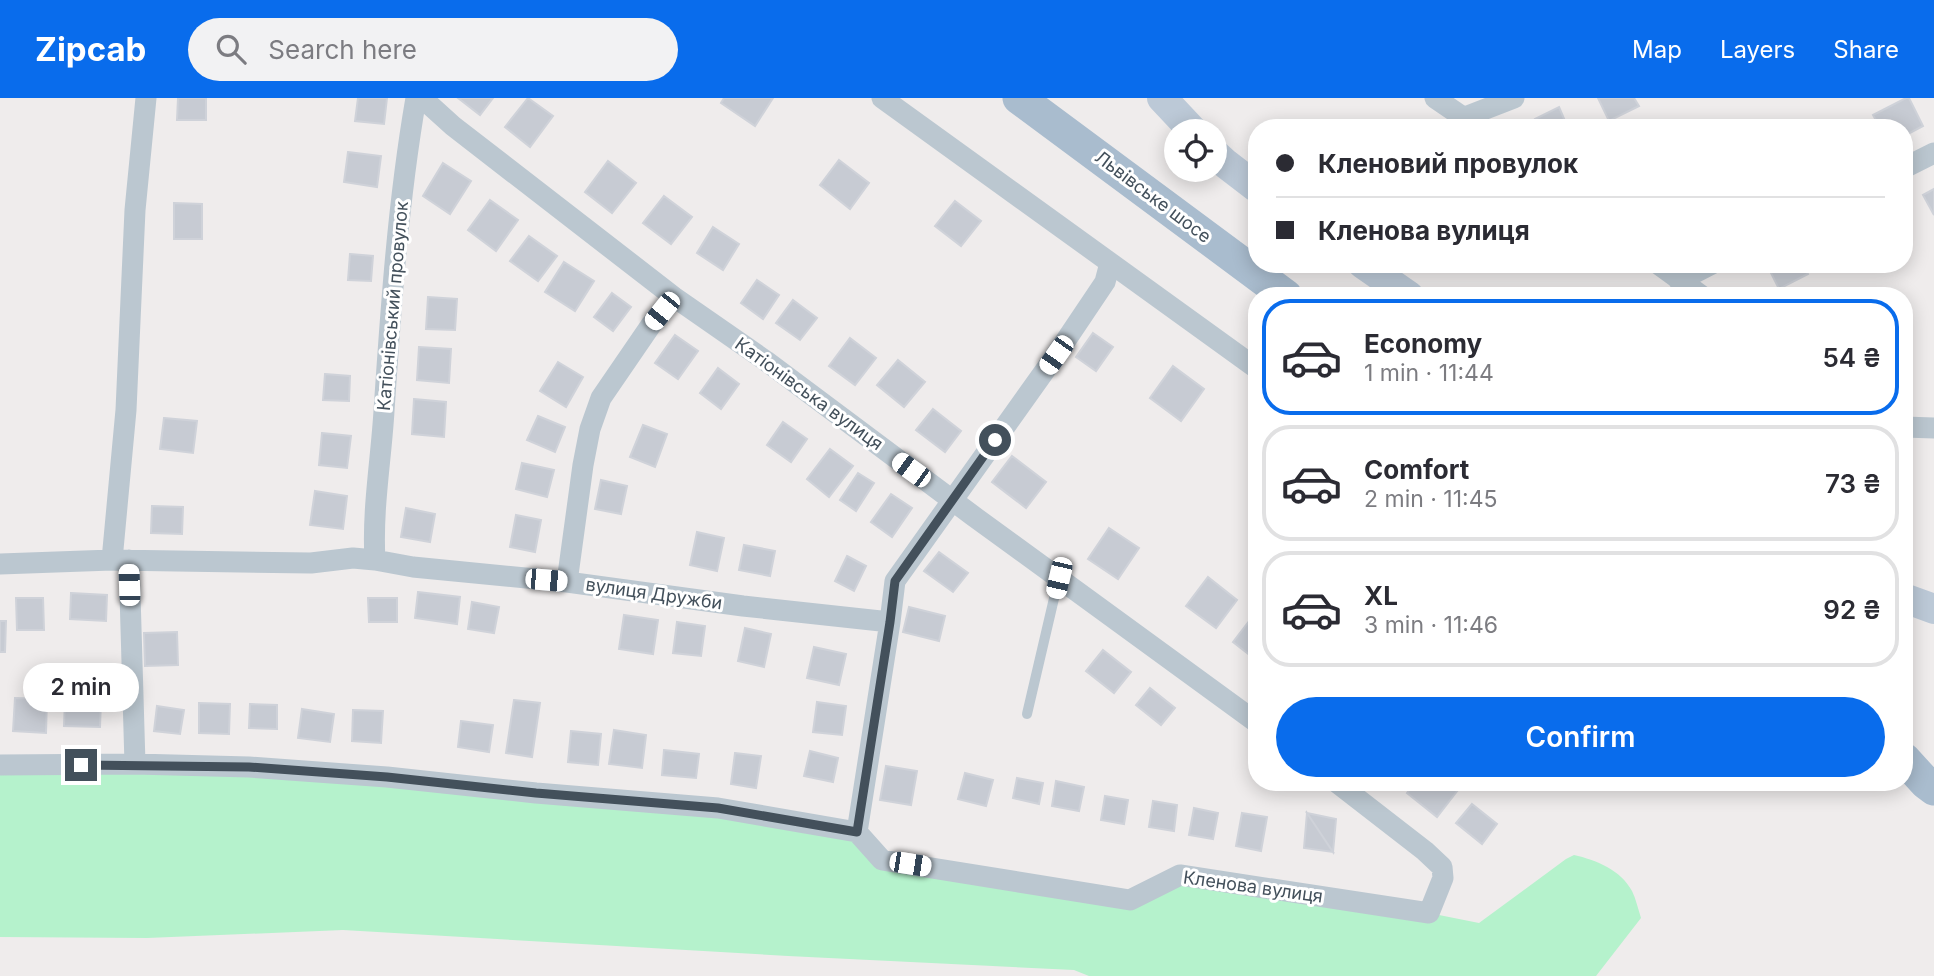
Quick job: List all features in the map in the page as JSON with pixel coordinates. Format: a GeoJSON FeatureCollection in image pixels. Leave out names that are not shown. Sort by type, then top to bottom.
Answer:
{"type":"FeatureCollection","features":[{"type":"Feature","properties":{"kind":"main road","name":"Львівське шосе"},"geometry":{"type":"LineString","coordinates":[[1019,98],[1248,268]]}},
{"type":"Feature","properties":{"kind":"main road","name":"Львівське шосе"},"geometry":{"type":"LineString","coordinates":[[1255,273],[1274,287]]}},
{"type":"Feature","properties":{"kind":"main road"},"geometry":{"type":"LineString","coordinates":[[1913,752],[1934,761]]}},
{"type":"Feature","properties":{"kind":"main road"},"geometry":{"type":"LineString","coordinates":[[1913,769],[1934,789]]}},
{"type":"Feature","properties":{"kind":"street"},"geometry":{"type":"LineString","coordinates":[[135,764],[120,560],[135,210],[146,98]]}},
{"type":"Feature","properties":{"kind":"street","name":"Катіонівський провулок"},"geometry":{"type":"LineString","coordinates":[[375,560],[374,525],[401,194],[416,98]]}},
{"type":"Feature","properties":{"kind":"street","name":"Катіонівська вулиця"},"geometry":{"type":"LineString","coordinates":[[422,98],[453,126],[674,297],[766,361],[1248,716]]}},
{"type":"Feature","properties":{"kind":"street"},"geometry":{"type":"LineString","coordinates":[[882,98],[1248,362]]}},
{"type":"Feature","properties":{"kind":"street"},"geometry":{"type":"LineString","coordinates":[[1162,98],[1182,119]]}},
{"type":"Feature","properties":{"kind":"street"},"geometry":{"type":"LineString","coordinates":[[1434,98],[1467,119]]}},
{"type":"Feature","properties":{"kind":"street"},"geometry":{"type":"LineString","coordinates":[[1477,119],[1514,98]]}},
{"type":"Feature","properties":{"kind":"street"},"geometry":{"type":"LineString","coordinates":[[1913,164],[1934,153]]}},
{"type":"Feature","properties":{"kind":"street"},"geometry":{"type":"LineString","coordinates":[[1227,165],[1248,181]]}},
{"type":"Feature","properties":{"kind":"street"},"geometry":{"type":"LineString","coordinates":[[0,765],[249,767],[373,776],[718,808],[857,832],[895,581],[1086,312],[1105,282],[1110,263]]}},
{"type":"Feature","properties":{"kind":"street"},"geometry":{"type":"LineString","coordinates":[[1376,273],[1396,287]]}},
{"type":"Feature","properties":{"kind":"street"},"geometry":{"type":"LineString","coordinates":[[1669,273],[1688,287]]}},
{"type":"Feature","properties":{"kind":"street"},"geometry":{"type":"LineString","coordinates":[[1679,281],[1695,273]]}},
{"type":"Feature","properties":{"kind":"street"},"geometry":{"type":"LineString","coordinates":[[567,582],[583,465],[590,429],[601,398],[651,325],[674,297]]}},
{"type":"Feature","properties":{"kind":"street"},"geometry":{"type":"LineString","coordinates":[[1913,427],[1934,428]]}},
{"type":"Feature","properties":{"kind":"street","name":"вулиця Дружби"},"geometry":{"type":"LineString","coordinates":[[0,564],[120,560],[311,562],[353,558],[890,622]]}},
{"type":"Feature","properties":{"kind":"street","name":"Кленова вулиця"},"geometry":{"type":"LineString","coordinates":[[857,832],[882,860],[1129,900],[1180,875],[1429,913],[1443,878],[1443,867],[1348,791]]}},
{"type":"Feature","properties":{"kind":"lane"},"geometry":{"type":"LineString","coordinates":[[1027,714],[1059,578]]}},
{"type":"Feature","properties":{"kind":"green space"},"geometry":{"type":"Polygon","coordinates":[[[0,765],[249,767],[857,832],[882,860],[1129,900],[1180,875],[1479,923],[1574,855],[1599,863],[1621,877],[1632,891],[1641,918],[1596,976],[1089,976],[1074,970],[343,930],[147,938],[0,937],[0,765]]]}},
{"type":"Feature","properties":{"kind":"building"},"geometry":{"type":"Polygon","coordinates":[[[178,98],[206,98],[206,120],[177,120],[178,98]]]}},
{"type":"Feature","properties":{"kind":"building"},"geometry":{"type":"Polygon","coordinates":[[[358,98],[387,98],[384,124],[355,121],[358,98]]]}},
{"type":"Feature","properties":{"kind":"building"},"geometry":{"type":"Polygon","coordinates":[[[458,98],[493,98],[480,115],[458,98]]]}},
{"type":"Feature","properties":{"kind":"building"},"geometry":{"type":"Polygon","coordinates":[[[528,98],[553,116],[530,147],[505,127],[528,98]]]}},
{"type":"Feature","properties":{"kind":"building"},"geometry":{"type":"Polygon","coordinates":[[[724,98],[773,98],[755,126],[721,103],[724,98]]]}},
{"type":"Feature","properties":{"kind":"building"},"geometry":{"type":"Polygon","coordinates":[[[1598,98],[1634,98],[1639,106],[1613,119],[1608,119],[1598,98]]]}},
{"type":"Feature","properties":{"kind":"building"},"geometry":{"type":"Polygon","coordinates":[[[1909,98],[1923,126],[1913,131],[1913,119],[1875,119],[1873,115],[1909,98]]]}},
{"type":"Feature","properties":{"kind":"building"},"geometry":{"type":"Polygon","coordinates":[[[1559,107],[1564,119],[1535,119],[1559,107]]]}},
{"type":"Feature","properties":{"kind":"building"},"geometry":{"type":"Polygon","coordinates":[[[348,152],[381,156],[377,187],[344,182],[348,152]]]}},
{"type":"Feature","properties":{"kind":"building"},"geometry":{"type":"Polygon","coordinates":[[[839,160],[869,183],[850,209],[820,185],[839,160]]]}},
{"type":"Feature","properties":{"kind":"building"},"geometry":{"type":"Polygon","coordinates":[[[608,161],[636,183],[612,213],[585,192],[608,161]]]}},
{"type":"Feature","properties":{"kind":"building"},"geometry":{"type":"Polygon","coordinates":[[[443,163],[471,181],[450,214],[423,196],[443,163]]]}},
{"type":"Feature","properties":{"kind":"building"},"geometry":{"type":"Polygon","coordinates":[[[1934,189],[1934,215],[1923,195],[1934,189]]]}},
{"type":"Feature","properties":{"kind":"building"},"geometry":{"type":"Polygon","coordinates":[[[664,196],[692,217],[671,244],[643,223],[664,196]]]}},
{"type":"Feature","properties":{"kind":"building"},"geometry":{"type":"Polygon","coordinates":[[[490,200],[518,220],[496,251],[468,230],[490,200]]]}},
{"type":"Feature","properties":{"kind":"building"},"geometry":{"type":"Polygon","coordinates":[[[955,201],[981,221],[961,246],[935,226],[955,201]]]}},
{"type":"Feature","properties":{"kind":"building"},"geometry":{"type":"Polygon","coordinates":[[[174,203],[202,204],[202,239],[174,239],[174,203]]]}},
{"type":"Feature","properties":{"kind":"building"},"geometry":{"type":"Polygon","coordinates":[[[713,227],[739,244],[723,270],[697,253],[713,227]]]}},
{"type":"Feature","properties":{"kind":"building"},"geometry":{"type":"Polygon","coordinates":[[[529,236],[557,256],[538,281],[510,261],[529,236]]]}},
{"type":"Feature","properties":{"kind":"building"},"geometry":{"type":"Polygon","coordinates":[[[350,254],[373,256],[371,281],[348,280],[350,254]]]}},
{"type":"Feature","properties":{"kind":"building"},"geometry":{"type":"Polygon","coordinates":[[[564,262],[594,281],[575,311],[545,292],[564,262]]]}},
{"type":"Feature","properties":{"kind":"building"},"geometry":{"type":"Polygon","coordinates":[[[1771,273],[1808,274],[1783,287],[1778,287],[1771,273]]]}},
{"type":"Feature","properties":{"kind":"building"},"geometry":{"type":"Polygon","coordinates":[[[757,280],[779,295],[763,319],[741,303],[757,280]]]}},
{"type":"Feature","properties":{"kind":"building"},"geometry":{"type":"Polygon","coordinates":[[[612,293],[631,307],[613,331],[594,317],[612,293]]]}},
{"type":"Feature","properties":{"kind":"building"},"geometry":{"type":"Polygon","coordinates":[[[428,297],[457,299],[455,330],[426,329],[428,297]]]}},
{"type":"Feature","properties":{"kind":"building"},"geometry":{"type":"Polygon","coordinates":[[[793,300],[817,318],[800,340],[776,323],[793,300]]]}},
{"type":"Feature","properties":{"kind":"building"},"geometry":{"type":"Polygon","coordinates":[[[1093,333],[1113,347],[1096,371],[1076,357],[1093,333]]]}},
{"type":"Feature","properties":{"kind":"building"},"geometry":{"type":"Polygon","coordinates":[[[675,335],[698,351],[678,379],[655,363],[675,335]]]}},
{"type":"Feature","properties":{"kind":"building"},"geometry":{"type":"Polygon","coordinates":[[[850,338],[876,358],[855,385],[829,366],[850,338]]]}},
{"type":"Feature","properties":{"kind":"building"},"geometry":{"type":"Polygon","coordinates":[[[419,347],[451,349],[449,383],[417,380],[419,347]]]}},
{"type":"Feature","properties":{"kind":"building"},"geometry":{"type":"Polygon","coordinates":[[[898,360],[925,382],[904,407],[877,385],[898,360]]]}},
{"type":"Feature","properties":{"kind":"building"},"geometry":{"type":"Polygon","coordinates":[[[558,362],[583,377],[566,407],[540,391],[558,362]]]}},
{"type":"Feature","properties":{"kind":"building"},"geometry":{"type":"Polygon","coordinates":[[[1173,366],[1204,389],[1181,421],[1150,398],[1173,366]]]}},
{"type":"Feature","properties":{"kind":"building"},"geometry":{"type":"Polygon","coordinates":[[[718,368],[739,384],[721,409],[700,393],[718,368]]]}},
{"type":"Feature","properties":{"kind":"building"},"geometry":{"type":"Polygon","coordinates":[[[325,374],[350,376],[349,401],[323,400],[325,374]]]}},
{"type":"Feature","properties":{"kind":"building"},"geometry":{"type":"Polygon","coordinates":[[[414,399],[446,402],[444,437],[412,434],[414,399]]]}},
{"type":"Feature","properties":{"kind":"building"},"geometry":{"type":"Polygon","coordinates":[[[933,409],[961,431],[945,452],[916,430],[933,409]]]}},
{"type":"Feature","properties":{"kind":"building"},"geometry":{"type":"Polygon","coordinates":[[[538,416],[565,427],[555,452],[527,440],[538,416]]]}},
{"type":"Feature","properties":{"kind":"building"},"geometry":{"type":"Polygon","coordinates":[[[164,418],[197,421],[193,453],[160,449],[164,418]]]}},
{"type":"Feature","properties":{"kind":"building"},"geometry":{"type":"Polygon","coordinates":[[[783,422],[807,439],[791,462],[767,445],[783,422]]]}},
{"type":"Feature","properties":{"kind":"building"},"geometry":{"type":"Polygon","coordinates":[[[643,425],[667,434],[655,467],[630,457],[643,425]]]}},
{"type":"Feature","properties":{"kind":"building"},"geometry":{"type":"Polygon","coordinates":[[[322,433],[351,436],[347,468],[319,465],[322,433]]]}},
{"type":"Feature","properties":{"kind":"building"},"geometry":{"type":"Polygon","coordinates":[[[830,449],[853,466],[829,497],[807,479],[830,449]]]}},
{"type":"Feature","properties":{"kind":"building"},"geometry":{"type":"Polygon","coordinates":[[[1012,456],[1046,482],[1026,508],[992,482],[1012,456]]]}},
{"type":"Feature","properties":{"kind":"building"},"geometry":{"type":"Polygon","coordinates":[[[522,463],[554,470],[547,497],[516,489],[522,463]]]}},
{"type":"Feature","properties":{"kind":"building"},"geometry":{"type":"Polygon","coordinates":[[[858,473],[874,483],[856,511],[840,500],[858,473]]]}},
{"type":"Feature","properties":{"kind":"building"},"geometry":{"type":"Polygon","coordinates":[[[601,480],[627,486],[621,514],[595,509],[601,480]]]}},
{"type":"Feature","properties":{"kind":"building"},"geometry":{"type":"Polygon","coordinates":[[[315,491],[347,496],[343,529],[310,525],[315,491]]]}},
{"type":"Feature","properties":{"kind":"building"},"geometry":{"type":"Polygon","coordinates":[[[891,494],[912,508],[892,537],[871,522],[891,494]]]}},
{"type":"Feature","properties":{"kind":"building"},"geometry":{"type":"Polygon","coordinates":[[[152,506],[183,507],[182,534],[151,533],[152,506]]]}},
{"type":"Feature","properties":{"kind":"building"},"geometry":{"type":"Polygon","coordinates":[[[406,508],[435,514],[430,542],[401,537],[406,508]]]}},
{"type":"Feature","properties":{"kind":"building"},"geometry":{"type":"Polygon","coordinates":[[[516,515],[541,520],[535,552],[510,547],[516,515]]]}},
{"type":"Feature","properties":{"kind":"building"},"geometry":{"type":"Polygon","coordinates":[[[1109,528],[1139,548],[1118,579],[1088,559],[1109,528]]]}},
{"type":"Feature","properties":{"kind":"building"},"geometry":{"type":"Polygon","coordinates":[[[697,532],[724,538],[717,571],[690,565],[697,532]]]}},
{"type":"Feature","properties":{"kind":"building"},"geometry":{"type":"Polygon","coordinates":[[[744,545],[775,551],[770,576],[739,570],[744,545]]]}},
{"type":"Feature","properties":{"kind":"building"},"geometry":{"type":"Polygon","coordinates":[[[939,552],[968,573],[953,592],[924,571],[939,552]]]}},
{"type":"Feature","properties":{"kind":"building"},"geometry":{"type":"Polygon","coordinates":[[[847,556],[866,566],[854,591],[835,581],[847,556]]]}},
{"type":"Feature","properties":{"kind":"building"},"geometry":{"type":"Polygon","coordinates":[[[1208,577],[1237,600],[1216,628],[1186,606],[1208,577]]]}},
{"type":"Feature","properties":{"kind":"building"},"geometry":{"type":"Polygon","coordinates":[[[418,592],[460,597],[457,624],[415,618],[418,592]]]}},
{"type":"Feature","properties":{"kind":"building"},"geometry":{"type":"Polygon","coordinates":[[[71,593],[107,595],[106,621],[70,619],[71,593]]]}},
{"type":"Feature","properties":{"kind":"building"},"geometry":{"type":"Polygon","coordinates":[[[16,598],[43,598],[44,630],[17,630],[16,598]]]}},
{"type":"Feature","properties":{"kind":"building"},"geometry":{"type":"Polygon","coordinates":[[[368,598],[397,598],[397,622],[369,622],[368,598]]]}},
{"type":"Feature","properties":{"kind":"building"},"geometry":{"type":"Polygon","coordinates":[[[472,602],[499,607],[494,633],[468,629],[472,602]]]}},
{"type":"Feature","properties":{"kind":"building"},"geometry":{"type":"Polygon","coordinates":[[[909,607],[945,616],[939,641],[903,632],[909,607]]]}},
{"type":"Feature","properties":{"kind":"building"},"geometry":{"type":"Polygon","coordinates":[[[624,615],[658,620],[653,654],[619,649],[624,615]]]}},
{"type":"Feature","properties":{"kind":"building"},"geometry":{"type":"Polygon","coordinates":[[[0,621],[6,621],[5,652],[0,652],[0,621]]]}},
{"type":"Feature","properties":{"kind":"building"},"geometry":{"type":"Polygon","coordinates":[[[677,622],[705,626],[701,656],[673,653],[677,622]]]}},
{"type":"Feature","properties":{"kind":"building"},"geometry":{"type":"Polygon","coordinates":[[[1248,622],[1248,654],[1233,642],[1248,622]]]}},
{"type":"Feature","properties":{"kind":"building"},"geometry":{"type":"Polygon","coordinates":[[[745,628],[771,634],[764,667],[738,661],[745,628]]]}},
{"type":"Feature","properties":{"kind":"building"},"geometry":{"type":"Polygon","coordinates":[[[177,632],[178,665],[145,666],[144,633],[177,632]]]}},
{"type":"Feature","properties":{"kind":"building"},"geometry":{"type":"Polygon","coordinates":[[[814,647],[846,654],[839,685],[807,678],[814,647]]]}},
{"type":"Feature","properties":{"kind":"building"},"geometry":{"type":"Polygon","coordinates":[[[1103,650],[1131,672],[1114,693],[1086,671],[1103,650]]]}},
{"type":"Feature","properties":{"kind":"building"},"geometry":{"type":"Polygon","coordinates":[[[1150,688],[1175,708],[1161,725],[1136,705],[1150,688]]]}},
{"type":"Feature","properties":{"kind":"building"},"geometry":{"type":"Polygon","coordinates":[[[15,698],[47,699],[46,733],[13,731],[15,698]]]}},
{"type":"Feature","properties":{"kind":"building"},"geometry":{"type":"Polygon","coordinates":[[[65,699],[101,700],[100,727],[64,726],[65,699]]]}},
{"type":"Feature","properties":{"kind":"building"},"geometry":{"type":"Polygon","coordinates":[[[514,700],[540,703],[532,757],[506,753],[514,700]]]}},
{"type":"Feature","properties":{"kind":"building"},"geometry":{"type":"Polygon","coordinates":[[[817,702],[846,706],[842,735],[813,732],[817,702]]]}},
{"type":"Feature","properties":{"kind":"building"},"geometry":{"type":"Polygon","coordinates":[[[199,703],[230,704],[229,734],[199,733],[199,703]]]}},
{"type":"Feature","properties":{"kind":"building"},"geometry":{"type":"Polygon","coordinates":[[[250,704],[277,705],[277,729],[249,728],[250,704]]]}},
{"type":"Feature","properties":{"kind":"building"},"geometry":{"type":"Polygon","coordinates":[[[157,706],[184,710],[180,734],[154,731],[157,706]]]}},
{"type":"Feature","properties":{"kind":"building"},"geometry":{"type":"Polygon","coordinates":[[[302,709],[334,714],[330,742],[298,738],[302,709]]]}},
{"type":"Feature","properties":{"kind":"building"},"geometry":{"type":"Polygon","coordinates":[[[353,710],[383,711],[381,743],[352,741],[353,710]]]}},
{"type":"Feature","properties":{"kind":"building"},"geometry":{"type":"Polygon","coordinates":[[[461,721],[493,725],[489,752],[458,747],[461,721]]]}},
{"type":"Feature","properties":{"kind":"building"},"geometry":{"type":"Polygon","coordinates":[[[614,730],[646,735],[642,768],[609,764],[614,730]]]}},
{"type":"Feature","properties":{"kind":"building"},"geometry":{"type":"Polygon","coordinates":[[[571,731],[601,734],[598,765],[568,762],[571,731]]]}},
{"type":"Feature","properties":{"kind":"building"},"geometry":{"type":"Polygon","coordinates":[[[664,750],[699,754],[696,778],[662,775],[664,750]]]}},
{"type":"Feature","properties":{"kind":"building"},"geometry":{"type":"Polygon","coordinates":[[[810,751],[838,758],[833,782],[804,776],[810,751]]]}},
{"type":"Feature","properties":{"kind":"building"},"geometry":{"type":"Polygon","coordinates":[[[735,753],[761,756],[756,788],[731,784],[735,753]]]}},
{"type":"Feature","properties":{"kind":"building"},"geometry":{"type":"Polygon","coordinates":[[[886,766],[917,771],[911,805],[880,800],[886,766]]]}},
{"type":"Feature","properties":{"kind":"building"},"geometry":{"type":"Polygon","coordinates":[[[965,773],[993,780],[986,806],[958,799],[965,773]]]}},
{"type":"Feature","properties":{"kind":"building"},"geometry":{"type":"Polygon","coordinates":[[[1017,778],[1043,783],[1039,804],[1013,798],[1017,778]]]}},
{"type":"Feature","properties":{"kind":"building"},"geometry":{"type":"Polygon","coordinates":[[[1056,781],[1084,787],[1079,811],[1052,806],[1056,781]]]}},
{"type":"Feature","properties":{"kind":"building"},"geometry":{"type":"Polygon","coordinates":[[[1408,791],[1457,791],[1437,817],[1407,793],[1408,791]]]}},
{"type":"Feature","properties":{"kind":"building"},"geometry":{"type":"Polygon","coordinates":[[[1105,796],[1128,800],[1124,824],[1101,820],[1105,796]]]}},
{"type":"Feature","properties":{"kind":"building"},"geometry":{"type":"Polygon","coordinates":[[[1153,801],[1177,805],[1174,831],[1149,827],[1153,801]]]}},
{"type":"Feature","properties":{"kind":"building"},"geometry":{"type":"Polygon","coordinates":[[[1472,804],[1497,824],[1482,844],[1456,823],[1472,804]]]}},
{"type":"Feature","properties":{"kind":"building"},"geometry":{"type":"Polygon","coordinates":[[[1194,808],[1218,813],[1213,839],[1189,835],[1194,808]]]}},
{"type":"Feature","properties":{"kind":"building"},"geometry":{"type":"Polygon","coordinates":[[[1242,813],[1267,817],[1261,851],[1236,846],[1242,813]]]}},
{"type":"Feature","properties":{"kind":"building"},"geometry":{"type":"Polygon","coordinates":[[[1307,813],[1336,819],[1333,852],[1307,813]]]}},
{"type":"Feature","properties":{"kind":"building"},"geometry":{"type":"Polygon","coordinates":[[[1307,813],[1333,852],[1304,848],[1307,813]]]}},
{"type":"Feature","properties":{"kind":"route"},"geometry":{"type":"LineString","coordinates":[[81,765],[249,767],[387,777],[718,808],[857,832],[895,581],[995,440]]}}]}
